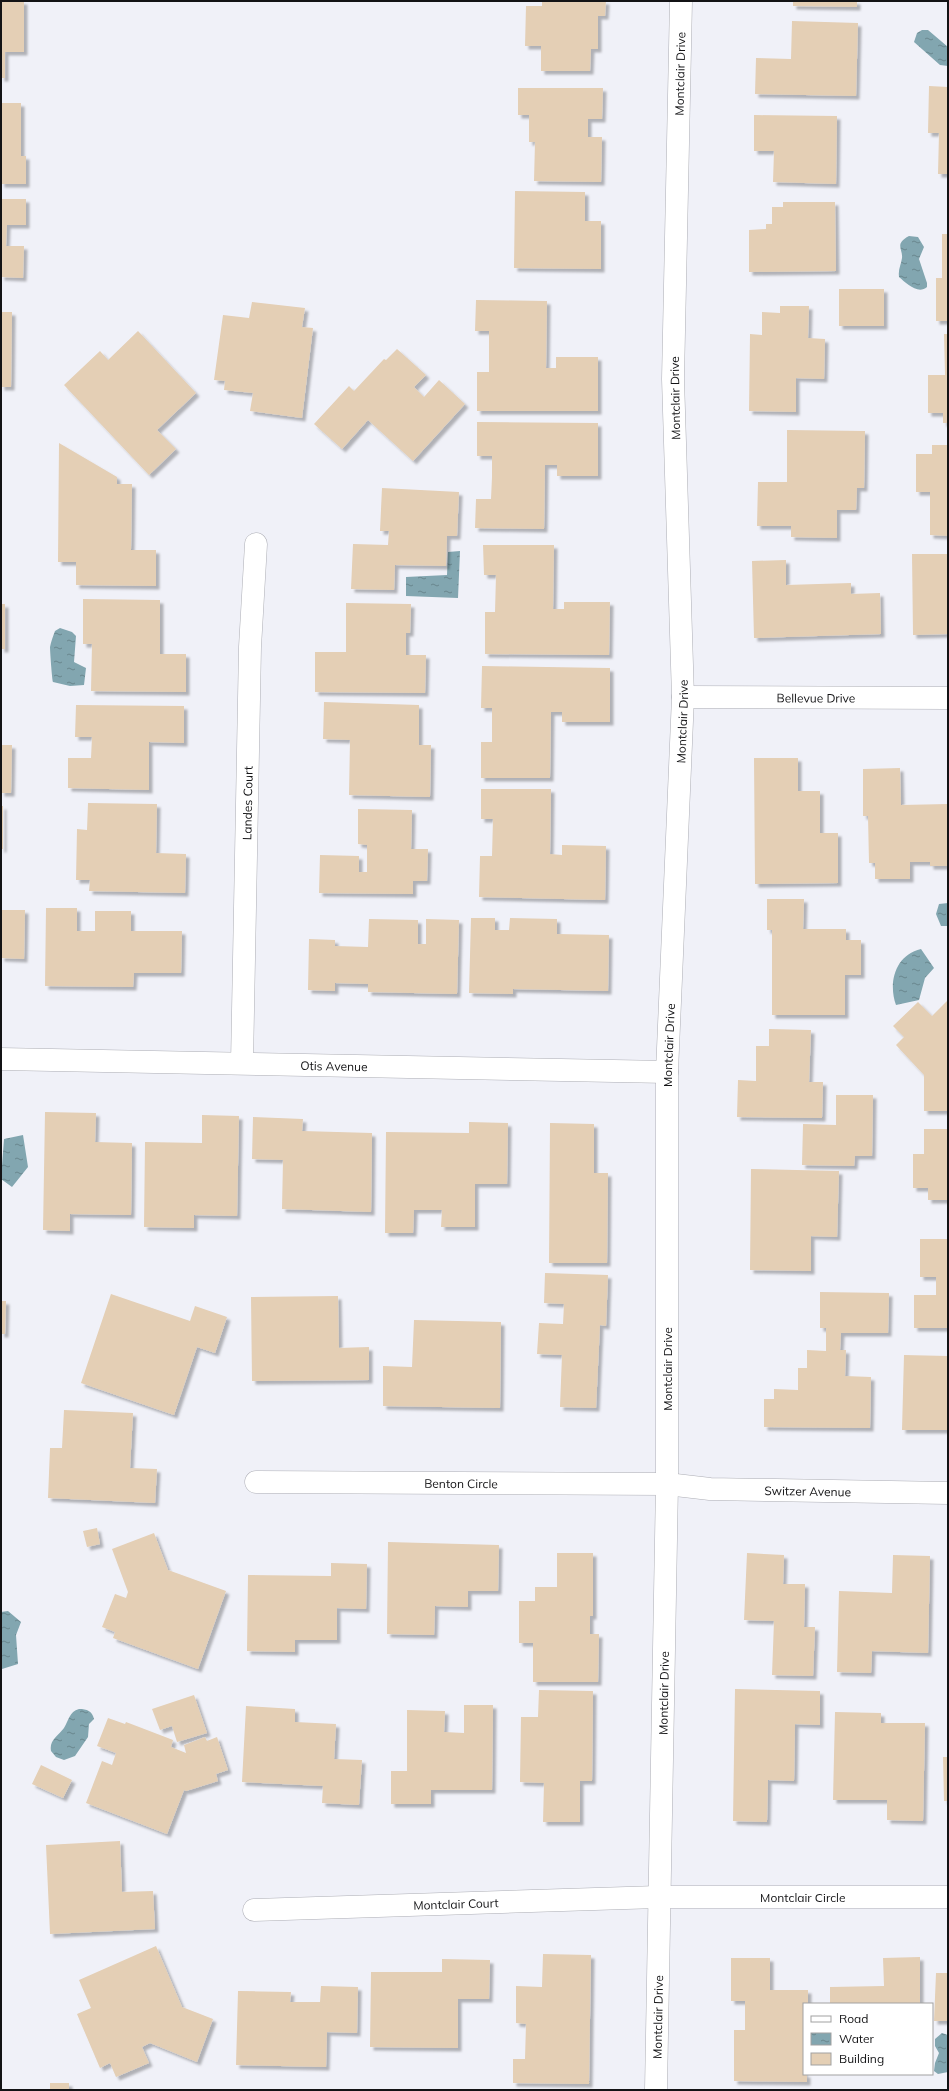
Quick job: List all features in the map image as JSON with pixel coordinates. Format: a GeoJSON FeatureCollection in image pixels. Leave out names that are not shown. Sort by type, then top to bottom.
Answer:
{"type":"FeatureCollection","features":[{"type":"Feature","properties":{"kind":"street","name":"Montclair Drive"},"geometry":{"type":"LineString","coordinates":[[656,2090],[658,1897],[667,1484],[667,1072],[683,697],[673,379],[681,1]]}},
{"type":"Feature","properties":{"kind":"street","name":"Landes Court"},"geometry":{"type":"LineString","coordinates":[[242,1063],[250,647],[256,544]]}},
{"type":"Feature","properties":{"kind":"street","name":"Bellevue Drive"},"geometry":{"type":"LineString","coordinates":[[683,697],[948,698]]}},
{"type":"Feature","properties":{"kind":"street","name":"Otis Avenue"},"geometry":{"type":"LineString","coordinates":[[1,1059],[667,1072]]}},
{"type":"Feature","properties":{"kind":"street","name":"Benton Circle"},"geometry":{"type":"LineString","coordinates":[[256,1482],[667,1484]]}},
{"type":"Feature","properties":{"kind":"street","name":"Switzer Avenue"},"geometry":{"type":"LineString","coordinates":[[667,1484],[710,1489],[948,1493]]}},
{"type":"Feature","properties":{"kind":"street","name":"Montclair Circle"},"geometry":{"type":"LineString","coordinates":[[658,1897],[948,1897]]}},
{"type":"Feature","properties":{"kind":"street","name":"Montclair Court"},"geometry":{"type":"LineString","coordinates":[[254,1910],[658,1897]]}},
{"type":"Feature","properties":{"kind":"water"},"geometry":{"type":"Polygon","coordinates":[[[922,30],[928,30],[948,47],[948,66],[940,65],[914,42],[917,33],[922,30]]]}},
{"type":"Feature","properties":{"kind":"water"},"geometry":{"type":"Polygon","coordinates":[[[909,236],[918,237],[924,247],[919,259],[927,287],[920,290],[912,287],[899,277],[899,269],[902,258],[900,244],[909,236]]]}},
{"type":"Feature","properties":{"kind":"water"},"geometry":{"type":"Polygon","coordinates":[[[460,551],[458,598],[406,596],[406,577],[447,575],[448,552],[460,551]]]}},
{"type":"Feature","properties":{"kind":"water"},"geometry":{"type":"Polygon","coordinates":[[[60,628],[72,632],[76,636],[74,662],[86,668],[84,685],[70,686],[53,682],[50,647],[55,631],[60,628]]]}},
{"type":"Feature","properties":{"kind":"water"},"geometry":{"type":"Polygon","coordinates":[[[948,903],[948,926],[941,926],[936,914],[939,904],[948,903]]]}},
{"type":"Feature","properties":{"kind":"water"},"geometry":{"type":"Polygon","coordinates":[[[921,949],[934,968],[925,978],[919,1000],[896,1005],[893,988],[896,971],[905,957],[912,952],[921,949]]]}},
{"type":"Feature","properties":{"kind":"water"},"geometry":{"type":"Polygon","coordinates":[[[23,1135],[28,1167],[12,1187],[1,1179],[4,1139],[23,1135]]]}},
{"type":"Feature","properties":{"kind":"water"},"geometry":{"type":"Polygon","coordinates":[[[8,1611],[21,1622],[16,1635],[18,1664],[2,1669],[1,1612],[8,1611]]]}},
{"type":"Feature","properties":{"kind":"water"},"geometry":{"type":"Polygon","coordinates":[[[79,1709],[89,1711],[94,1719],[89,1724],[88,1737],[75,1756],[64,1760],[56,1757],[51,1751],[51,1744],[54,1738],[64,1728],[71,1714],[79,1709]]]}},
{"type":"Feature","properties":{"kind":"water"},"geometry":{"type":"Polygon","coordinates":[[[942,2033],[948,2035],[948,2072],[938,2074],[934,2071],[939,2053],[935,2046],[935,2039],[942,2033]]]}},
{"type":"Feature","properties":{"kind":"building"},"geometry":{"type":"Polygon","coordinates":[[[1,1],[24,1],[24,52],[5,52],[5,78],[1,78],[1,1]]]}},
{"type":"Feature","properties":{"kind":"building"},"geometry":{"type":"Polygon","coordinates":[[[542,1],[606,1],[605,16],[598,16],[598,49],[591,49],[590,71],[541,71],[541,46],[525,46],[526,6],[542,6],[542,1]]]}},
{"type":"Feature","properties":{"kind":"building"},"geometry":{"type":"Polygon","coordinates":[[[793,1],[857,1],[857,7],[793,6],[793,1]]]}},
{"type":"Feature","properties":{"kind":"building"},"geometry":{"type":"Polygon","coordinates":[[[792,21],[858,23],[856,96],[755,94],[756,58],[791,59],[792,21]]]}},
{"type":"Feature","properties":{"kind":"building"},"geometry":{"type":"Polygon","coordinates":[[[929,86],[948,87],[948,174],[938,174],[939,133],[928,133],[929,86]]]}},
{"type":"Feature","properties":{"kind":"building"},"geometry":{"type":"Polygon","coordinates":[[[518,88],[603,88],[602,119],[588,119],[588,137],[602,137],[601,182],[534,181],[535,142],[529,142],[529,115],[518,115],[518,88]]]}},
{"type":"Feature","properties":{"kind":"building"},"geometry":{"type":"Polygon","coordinates":[[[1,103],[21,103],[21,156],[26,156],[26,184],[1,184],[1,103]]]}},
{"type":"Feature","properties":{"kind":"building"},"geometry":{"type":"Polygon","coordinates":[[[754,115],[837,116],[836,184],[773,182],[774,151],[754,151],[754,115]]]}},
{"type":"Feature","properties":{"kind":"building"},"geometry":{"type":"Polygon","coordinates":[[[515,191],[585,192],[585,221],[601,221],[601,269],[514,268],[515,191]]]}},
{"type":"Feature","properties":{"kind":"building"},"geometry":{"type":"Polygon","coordinates":[[[1,199],[26,199],[26,225],[7,225],[6,246],[24,246],[23,278],[1,277],[1,199]]]}},
{"type":"Feature","properties":{"kind":"building"},"geometry":{"type":"Polygon","coordinates":[[[783,202],[835,202],[836,271],[749,272],[749,230],[766,229],[766,224],[772,224],[772,207],[783,207],[783,202]]]}},
{"type":"Feature","properties":{"kind":"building"},"geometry":{"type":"Polygon","coordinates":[[[942,234],[948,234],[948,321],[936,321],[936,278],[942,278],[942,234]]]}},
{"type":"Feature","properties":{"kind":"building"},"geometry":{"type":"Polygon","coordinates":[[[839,289],[884,289],[884,326],[839,326],[839,289]]]}},
{"type":"Feature","properties":{"kind":"building"},"geometry":{"type":"Polygon","coordinates":[[[476,300],[547,301],[546,368],[556,368],[556,357],[598,357],[598,411],[477,411],[477,372],[489,372],[489,331],[475,331],[476,300]]]}},
{"type":"Feature","properties":{"kind":"building"},"geometry":{"type":"Polygon","coordinates":[[[252,302],[305,308],[302,327],[313,328],[302,418],[250,411],[253,393],[224,390],[225,381],[214,380],[223,315],[249,318],[252,302]]]}},
{"type":"Feature","properties":{"kind":"building"},"geometry":{"type":"Polygon","coordinates":[[[780,306],[809,306],[808,338],[825,339],[824,379],[796,378],[796,412],[749,411],[750,334],[762,335],[762,312],[780,313],[780,306]]]}},
{"type":"Feature","properties":{"kind":"building"},"geometry":{"type":"Polygon","coordinates":[[[1,312],[12,312],[11,387],[1,387],[1,312]]]}},
{"type":"Feature","properties":{"kind":"building"},"geometry":{"type":"Polygon","coordinates":[[[138,331],[196,393],[157,430],[176,449],[149,475],[64,385],[100,351],[108,360],[138,331]]]}},
{"type":"Feature","properties":{"kind":"building"},"geometry":{"type":"Polygon","coordinates":[[[944,334],[948,334],[948,423],[943,423],[943,413],[928,413],[928,375],[945,375],[944,334]]]}},
{"type":"Feature","properties":{"kind":"building"},"geometry":{"type":"Polygon","coordinates":[[[397,349],[426,375],[414,387],[424,397],[439,380],[465,404],[413,461],[368,420],[342,449],[314,424],[349,386],[354,391],[384,359],[386,360],[397,349]]]}},
{"type":"Feature","properties":{"kind":"building"},"geometry":{"type":"Polygon","coordinates":[[[477,422],[598,423],[598,476],[557,476],[557,465],[545,465],[544,529],[475,528],[476,499],[491,499],[492,477],[492,456],[477,456],[477,422]]]}},
{"type":"Feature","properties":{"kind":"building"},"geometry":{"type":"Polygon","coordinates":[[[787,430],[865,431],[864,488],[857,488],[856,510],[837,510],[837,538],[791,537],[791,526],[757,526],[758,482],[787,482],[787,430]]]}},
{"type":"Feature","properties":{"kind":"building"},"geometry":{"type":"Polygon","coordinates":[[[59,443],[117,477],[117,484],[132,484],[131,550],[156,550],[156,586],[76,585],[76,562],[58,562],[59,443]]]}},
{"type":"Feature","properties":{"kind":"building"},"geometry":{"type":"Polygon","coordinates":[[[932,445],[948,445],[948,536],[930,535],[930,492],[916,492],[916,454],[932,454],[932,445]]]}},
{"type":"Feature","properties":{"kind":"building"},"geometry":{"type":"Polygon","coordinates":[[[382,488],[459,492],[457,536],[447,536],[446,566],[395,565],[394,590],[351,589],[353,544],[388,545],[389,531],[380,531],[382,488]]]}},
{"type":"Feature","properties":{"kind":"building"},"geometry":{"type":"Polygon","coordinates":[[[483,545],[554,545],[553,609],[564,609],[564,602],[610,602],[609,655],[485,654],[485,612],[495,612],[496,575],[484,575],[483,545]]]}},
{"type":"Feature","properties":{"kind":"building"},"geometry":{"type":"Polygon","coordinates":[[[912,554],[948,554],[948,634],[913,635],[912,554]]]}},
{"type":"Feature","properties":{"kind":"building"},"geometry":{"type":"Polygon","coordinates":[[[786,560],[786,585],[851,583],[851,594],[880,593],[881,634],[754,638],[752,561],[786,560]]]}},
{"type":"Feature","properties":{"kind":"building"},"geometry":{"type":"Polygon","coordinates":[[[83,599],[160,600],[160,654],[186,654],[186,692],[91,691],[92,644],[83,644],[83,599]]]}},
{"type":"Feature","properties":{"kind":"building"},"geometry":{"type":"Polygon","coordinates":[[[346,603],[411,604],[410,633],[406,633],[406,655],[426,655],[425,693],[315,692],[315,652],[346,652],[346,603]]]}},
{"type":"Feature","properties":{"kind":"building"},"geometry":{"type":"Polygon","coordinates":[[[1,604],[5,604],[5,649],[1,649],[1,604]]]}},
{"type":"Feature","properties":{"kind":"building"},"geometry":{"type":"Polygon","coordinates":[[[482,666],[610,668],[610,722],[562,722],[562,712],[551,712],[550,778],[481,778],[481,742],[492,742],[492,708],[481,708],[482,666]]]}},
{"type":"Feature","properties":{"kind":"building"},"geometry":{"type":"Polygon","coordinates":[[[324,702],[419,705],[419,745],[431,745],[430,797],[349,795],[350,740],[323,739],[324,702]]]}},
{"type":"Feature","properties":{"kind":"building"},"geometry":{"type":"Polygon","coordinates":[[[76,705],[184,706],[184,743],[149,742],[149,790],[68,788],[68,758],[91,758],[92,737],[75,737],[76,705]]]}},
{"type":"Feature","properties":{"kind":"building"},"geometry":{"type":"Polygon","coordinates":[[[1,745],[12,745],[11,793],[1,793],[1,745]]]}},
{"type":"Feature","properties":{"kind":"building"},"geometry":{"type":"Polygon","coordinates":[[[754,758],[798,758],[798,791],[820,791],[820,833],[838,833],[838,883],[755,884],[754,758]]]}},
{"type":"Feature","properties":{"kind":"building"},"geometry":{"type":"Polygon","coordinates":[[[900,768],[901,805],[948,804],[948,866],[930,866],[930,862],[910,862],[910,879],[875,879],[875,863],[869,863],[868,816],[863,816],[863,769],[900,768]]]}},
{"type":"Feature","properties":{"kind":"building"},"geometry":{"type":"Polygon","coordinates":[[[481,789],[551,789],[550,854],[562,855],[562,845],[606,846],[605,900],[479,897],[480,856],[492,856],[493,819],[481,819],[481,789]]]}},
{"type":"Feature","properties":{"kind":"building"},"geometry":{"type":"Polygon","coordinates":[[[88,803],[157,804],[156,853],[186,854],[185,893],[89,891],[90,880],[76,880],[77,829],[87,830],[88,803]]]}},
{"type":"Feature","properties":{"kind":"building"},"geometry":{"type":"Polygon","coordinates":[[[1,806],[3,806],[3,849],[1,849],[1,806]]]}},
{"type":"Feature","properties":{"kind":"building"},"geometry":{"type":"Polygon","coordinates":[[[358,809],[412,810],[411,849],[428,849],[427,881],[413,881],[413,894],[319,893],[320,855],[359,856],[359,872],[367,872],[367,845],[358,844],[358,809]]]}},
{"type":"Feature","properties":{"kind":"building"},"geometry":{"type":"Polygon","coordinates":[[[767,899],[804,899],[803,929],[846,929],[846,940],[861,940],[861,975],[845,975],[845,1015],[772,1015],[772,930],[767,930],[767,899]]]}},
{"type":"Feature","properties":{"kind":"building"},"geometry":{"type":"Polygon","coordinates":[[[46,908],[77,908],[77,931],[95,931],[95,911],[131,911],[131,931],[182,931],[181,973],[134,973],[133,987],[45,986],[46,908]]]}},
{"type":"Feature","properties":{"kind":"building"},"geometry":{"type":"Polygon","coordinates":[[[1,910],[25,910],[24,959],[1,958],[1,910]]]}},
{"type":"Feature","properties":{"kind":"building"},"geometry":{"type":"Polygon","coordinates":[[[471,918],[495,918],[495,930],[509,930],[510,918],[557,919],[557,934],[609,935],[608,991],[513,989],[513,994],[469,993],[471,918]]]}},
{"type":"Feature","properties":{"kind":"building"},"geometry":{"type":"Polygon","coordinates":[[[369,919],[418,920],[418,944],[426,944],[426,919],[459,920],[457,994],[368,992],[368,984],[335,983],[335,991],[308,990],[309,939],[335,940],[335,946],[368,947],[369,919]]]}},
{"type":"Feature","properties":{"kind":"building"},"geometry":{"type":"Polygon","coordinates":[[[948,1000],[948,1111],[924,1111],[924,1075],[896,1045],[904,1037],[893,1026],[918,1002],[932,1016],[948,1000]]]}},
{"type":"Feature","properties":{"kind":"building"},"geometry":{"type":"Polygon","coordinates":[[[769,1029],[811,1030],[809,1082],[823,1082],[822,1118],[737,1117],[738,1080],[756,1081],[756,1046],[769,1046],[769,1029]]]}},
{"type":"Feature","properties":{"kind":"building"},"geometry":{"type":"Polygon","coordinates":[[[836,1095],[873,1095],[872,1156],[855,1156],[854,1166],[802,1165],[803,1124],[836,1125],[836,1095]]]}},
{"type":"Feature","properties":{"kind":"building"},"geometry":{"type":"Polygon","coordinates":[[[45,1112],[96,1113],[95,1142],[132,1143],[131,1215],[70,1214],[70,1231],[43,1230],[45,1112]]]}},
{"type":"Feature","properties":{"kind":"building"},"geometry":{"type":"Polygon","coordinates":[[[202,1115],[239,1116],[237,1216],[194,1215],[194,1228],[144,1227],[145,1142],[202,1143],[202,1115]]]}},
{"type":"Feature","properties":{"kind":"building"},"geometry":{"type":"Polygon","coordinates":[[[253,1117],[303,1119],[302,1131],[372,1133],[371,1212],[282,1209],[283,1160],[252,1159],[253,1117]]]}},
{"type":"Feature","properties":{"kind":"building"},"geometry":{"type":"Polygon","coordinates":[[[469,1122],[508,1123],[507,1184],[475,1184],[475,1227],[441,1227],[442,1210],[414,1210],[413,1233],[385,1233],[386,1132],[469,1133],[469,1122]]]}},
{"type":"Feature","properties":{"kind":"building"},"geometry":{"type":"Polygon","coordinates":[[[550,1123],[594,1124],[594,1173],[608,1173],[607,1263],[549,1263],[550,1123]]]}},
{"type":"Feature","properties":{"kind":"building"},"geometry":{"type":"Polygon","coordinates":[[[924,1129],[948,1129],[948,1200],[928,1200],[928,1188],[913,1188],[913,1154],[924,1154],[924,1129]]]}},
{"type":"Feature","properties":{"kind":"building"},"geometry":{"type":"Polygon","coordinates":[[[751,1169],[839,1171],[837,1237],[811,1236],[811,1271],[750,1270],[751,1169]]]}},
{"type":"Feature","properties":{"kind":"building"},"geometry":{"type":"Polygon","coordinates":[[[920,1239],[948,1239],[948,1328],[914,1328],[914,1295],[936,1295],[936,1277],[920,1277],[920,1239]]]}},
{"type":"Feature","properties":{"kind":"building"},"geometry":{"type":"Polygon","coordinates":[[[545,1273],[608,1275],[606,1326],[600,1325],[596,1408],[560,1407],[562,1355],[537,1354],[539,1323],[563,1324],[564,1304],[544,1303],[545,1273]]]}},
{"type":"Feature","properties":{"kind":"building"},"geometry":{"type":"Polygon","coordinates":[[[820,1292],[889,1293],[888,1333],[841,1333],[840,1350],[846,1350],[845,1376],[871,1377],[870,1428],[764,1427],[764,1399],[774,1399],[774,1389],[798,1390],[798,1368],[807,1368],[807,1350],[826,1351],[826,1328],[820,1328],[820,1292]]]}},
{"type":"Feature","properties":{"kind":"building"},"geometry":{"type":"Polygon","coordinates":[[[111,1294],[190,1321],[195,1306],[227,1317],[215,1353],[197,1347],[174,1415],[81,1383],[111,1294]]]}},
{"type":"Feature","properties":{"kind":"building"},"geometry":{"type":"Polygon","coordinates":[[[338,1296],[339,1348],[369,1347],[369,1380],[252,1381],[251,1297],[338,1296]]]}},
{"type":"Feature","properties":{"kind":"building"},"geometry":{"type":"Polygon","coordinates":[[[1,1301],[6,1301],[5,1334],[1,1334],[1,1301]]]}},
{"type":"Feature","properties":{"kind":"building"},"geometry":{"type":"Polygon","coordinates":[[[414,1320],[501,1322],[500,1408],[383,1406],[383,1366],[412,1367],[414,1320]]]}},
{"type":"Feature","properties":{"kind":"building"},"geometry":{"type":"Polygon","coordinates":[[[904,1355],[948,1356],[948,1430],[902,1430],[904,1355]]]}},
{"type":"Feature","properties":{"kind":"building"},"geometry":{"type":"Polygon","coordinates":[[[64,1410],[133,1413],[130,1468],[157,1469],[155,1503],[48,1498],[50,1448],[62,1448],[64,1410]]]}},
{"type":"Feature","properties":{"kind":"building"},"geometry":{"type":"Polygon","coordinates":[[[97,1528],[100,1544],[87,1547],[83,1531],[97,1528]]]}},
{"type":"Feature","properties":{"kind":"building"},"geometry":{"type":"Polygon","coordinates":[[[154,1533],[168,1570],[226,1591],[198,1669],[113,1638],[115,1632],[102,1627],[115,1594],[126,1598],[128,1592],[112,1549],[154,1533]]]}},
{"type":"Feature","properties":{"kind":"building"},"geometry":{"type":"Polygon","coordinates":[[[388,1542],[499,1545],[498,1591],[468,1591],[468,1607],[435,1606],[434,1635],[387,1634],[388,1542]]]}},
{"type":"Feature","properties":{"kind":"building"},"geometry":{"type":"Polygon","coordinates":[[[557,1553],[593,1553],[593,1616],[590,1616],[590,1634],[599,1634],[598,1682],[533,1682],[533,1643],[519,1643],[519,1601],[535,1601],[535,1587],[557,1587],[557,1553]]]}},
{"type":"Feature","properties":{"kind":"building"},"geometry":{"type":"Polygon","coordinates":[[[747,1553],[784,1555],[783,1584],[805,1584],[804,1627],[815,1627],[813,1676],[772,1675],[774,1621],[744,1620],[747,1553]]]}},
{"type":"Feature","properties":{"kind":"building"},"geometry":{"type":"Polygon","coordinates":[[[893,1555],[930,1556],[928,1653],[872,1651],[871,1673],[837,1672],[839,1591],[892,1593],[893,1555]]]}},
{"type":"Feature","properties":{"kind":"building"},"geometry":{"type":"Polygon","coordinates":[[[331,1563],[367,1564],[366,1609],[337,1608],[337,1640],[295,1640],[295,1652],[247,1651],[248,1575],[331,1576],[331,1563]]]}},
{"type":"Feature","properties":{"kind":"building"},"geometry":{"type":"Polygon","coordinates":[[[735,1689],[820,1691],[820,1725],[795,1724],[794,1781],[768,1780],[767,1822],[733,1821],[735,1689]]]}},
{"type":"Feature","properties":{"kind":"building"},"geometry":{"type":"Polygon","coordinates":[[[539,1690],[593,1691],[592,1781],[580,1781],[580,1822],[543,1822],[544,1783],[520,1782],[521,1717],[538,1717],[539,1690]]]}},
{"type":"Feature","properties":{"kind":"building"},"geometry":{"type":"Polygon","coordinates":[[[194,1695],[207,1733],[177,1742],[172,1726],[160,1730],[152,1709],[194,1695]]]}},
{"type":"Feature","properties":{"kind":"building"},"geometry":{"type":"Polygon","coordinates":[[[464,1705],[493,1705],[492,1790],[431,1790],[431,1804],[391,1804],[391,1771],[407,1771],[407,1710],[445,1711],[444,1732],[464,1733],[464,1705]]]}},
{"type":"Feature","properties":{"kind":"building"},"geometry":{"type":"Polygon","coordinates":[[[246,1706],[295,1709],[295,1722],[336,1724],[334,1759],[362,1760],[359,1805],[322,1803],[323,1786],[242,1782],[246,1706]]]}},
{"type":"Feature","properties":{"kind":"building"},"geometry":{"type":"Polygon","coordinates":[[[835,1712],[881,1713],[881,1723],[925,1723],[923,1821],[887,1820],[887,1800],[833,1800],[835,1712]]]}},
{"type":"Feature","properties":{"kind":"building"},"geometry":{"type":"Polygon","coordinates":[[[108,1718],[125,1724],[126,1722],[173,1740],[171,1747],[186,1753],[184,1745],[205,1737],[207,1741],[217,1737],[228,1770],[216,1774],[218,1781],[186,1791],[184,1790],[167,1834],[86,1803],[102,1761],[112,1765],[116,1753],[97,1746],[108,1718]]]}},
{"type":"Feature","properties":{"kind":"building"},"geometry":{"type":"Polygon","coordinates":[[[943,1757],[948,1757],[948,1801],[944,1801],[943,1757]]]}},
{"type":"Feature","properties":{"kind":"building"},"geometry":{"type":"Polygon","coordinates":[[[41,1765],[72,1780],[63,1798],[32,1784],[41,1765]]]}},
{"type":"Feature","properties":{"kind":"building"},"geometry":{"type":"Polygon","coordinates":[[[120,1841],[122,1892],[153,1891],[155,1929],[50,1934],[46,1845],[120,1841]]]}},
{"type":"Feature","properties":{"kind":"building"},"geometry":{"type":"Polygon","coordinates":[[[156,1946],[182,2007],[213,2019],[197,2062],[150,2043],[142,2047],[149,2063],[116,2077],[110,2063],[100,2068],[77,2014],[91,2008],[79,1980],[156,1946]]]}},
{"type":"Feature","properties":{"kind":"building"},"geometry":{"type":"Polygon","coordinates":[[[543,1954],[591,1955],[589,2084],[513,2083],[513,2059],[525,2059],[526,2024],[516,2023],[516,1986],[542,1987],[543,1954]]]}},
{"type":"Feature","properties":{"kind":"building"},"geometry":{"type":"Polygon","coordinates":[[[920,1957],[920,2003],[830,2003],[830,1987],[884,1986],[883,1958],[920,1957]]]}},
{"type":"Feature","properties":{"kind":"building"},"geometry":{"type":"Polygon","coordinates":[[[731,1958],[770,1958],[770,1990],[808,1990],[808,2003],[803,2003],[803,2075],[807,2075],[807,2082],[734,2081],[734,2030],[745,2030],[745,2001],[731,2001],[731,1958]]]}},
{"type":"Feature","properties":{"kind":"building"},"geometry":{"type":"Polygon","coordinates":[[[442,1959],[490,1960],[489,1999],[458,1999],[458,2048],[370,2047],[371,1972],[442,1972],[442,1959]]]}},
{"type":"Feature","properties":{"kind":"building"},"geometry":{"type":"Polygon","coordinates":[[[936,1973],[948,1973],[948,2021],[934,2021],[936,1973]]]}},
{"type":"Feature","properties":{"kind":"building"},"geometry":{"type":"Polygon","coordinates":[[[321,1986],[358,1987],[357,2033],[327,2032],[326,2067],[236,2065],[238,1991],[291,1992],[290,2002],[320,2002],[321,1986]]]}},
{"type":"Feature","properties":{"kind":"building"},"geometry":{"type":"Polygon","coordinates":[[[50,2083],[69,2083],[69,2090],[50,2090],[50,2083]]]}}]}
